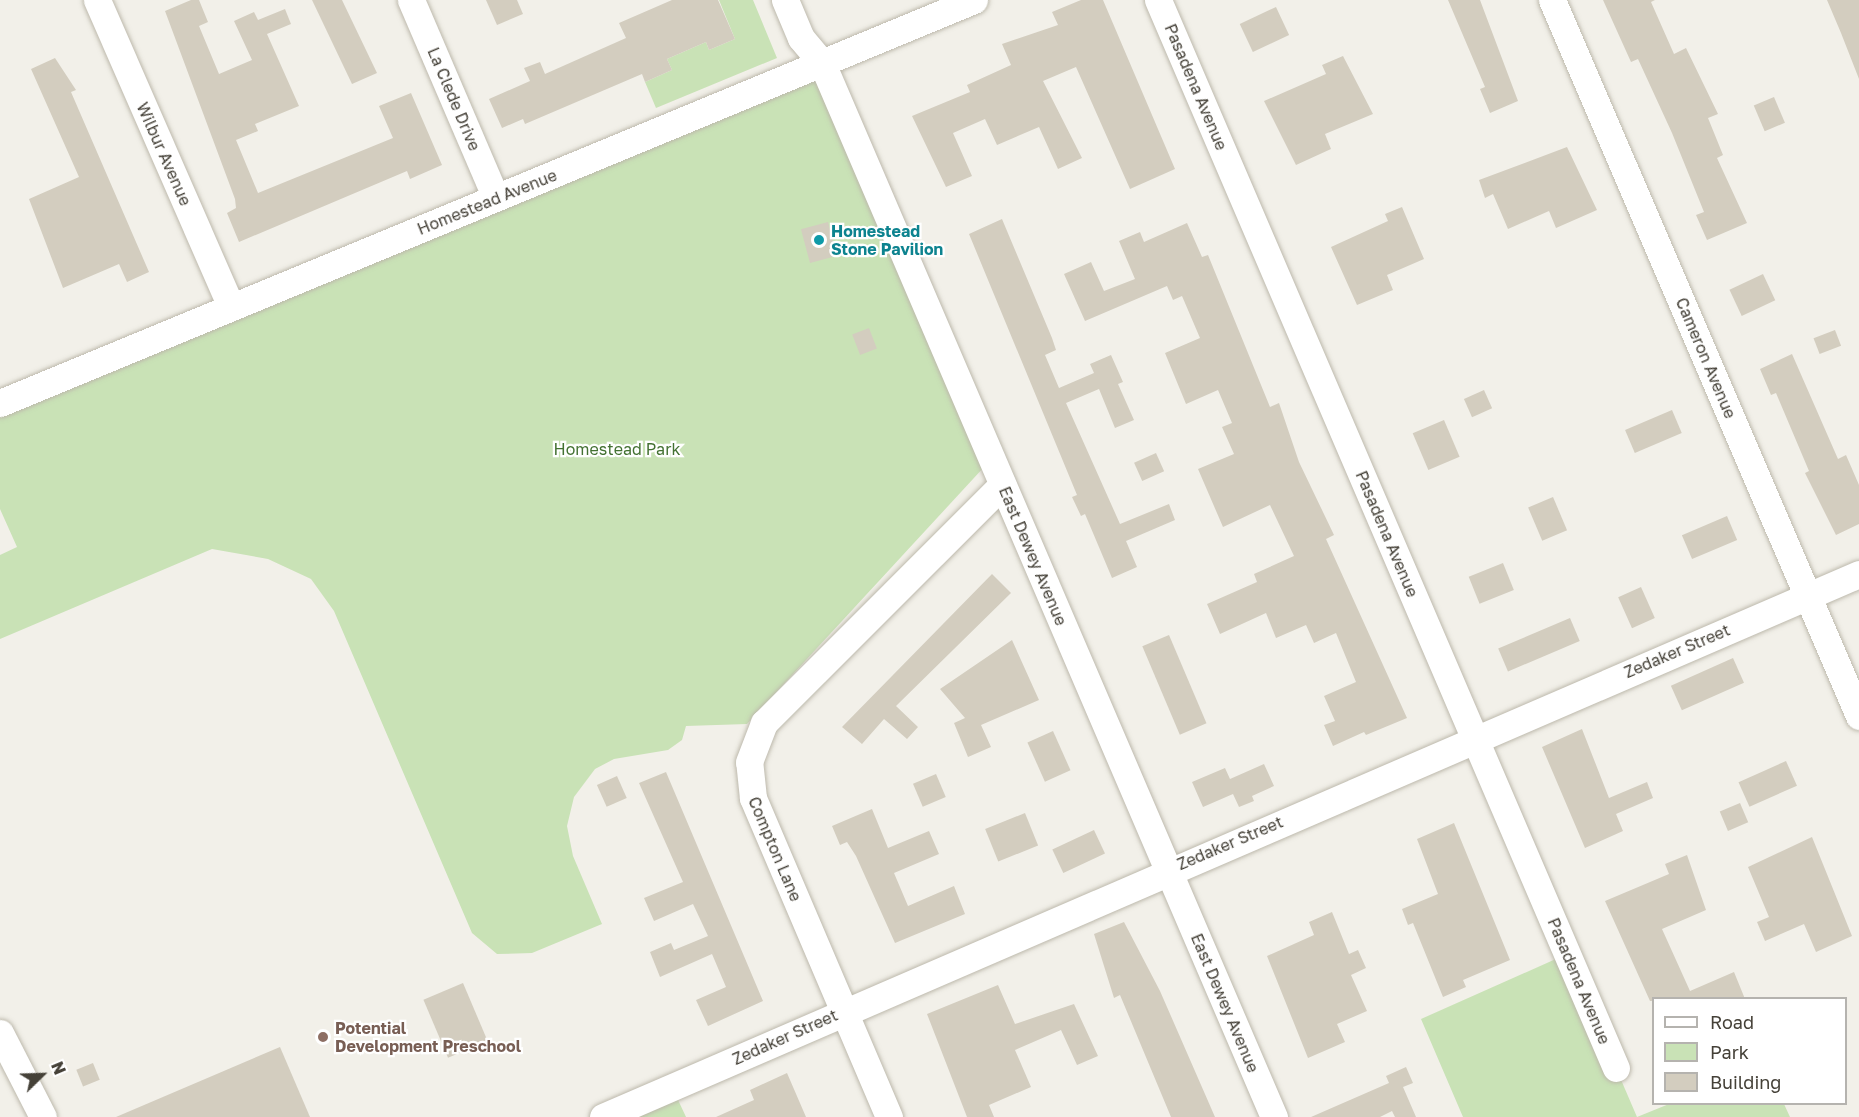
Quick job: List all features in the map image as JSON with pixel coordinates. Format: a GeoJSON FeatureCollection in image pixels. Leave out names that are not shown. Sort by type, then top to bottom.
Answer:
{"type":"FeatureCollection","features":[{"type":"Feature","properties":{"kind":"street","name":"Wilbur Avenue"},"geometry":{"type":"LineString","coordinates":[[97,0],[231,307]]}},
{"type":"Feature","properties":{"kind":"street","name":"La Clede Drive"},"geometry":{"type":"LineString","coordinates":[[411,0],[496,198]]}},
{"type":"Feature","properties":{"kind":"street","name":"East Dewey Avenue"},"geometry":{"type":"LineString","coordinates":[[784,0],[801,38],[822,63],[1274,1117]]}},
{"type":"Feature","properties":{"kind":"street","name":"Homestead Avenue"},"geometry":{"type":"LineString","coordinates":[[0,403],[974,0]]}},
{"type":"Feature","properties":{"kind":"street","name":"Pasadena Avenue"},"geometry":{"type":"LineString","coordinates":[[1158,0],[1616,1068]]}},
{"type":"Feature","properties":{"kind":"street","name":"Cameron Avenue"},"geometry":{"type":"LineString","coordinates":[[1552,0],[1859,716]]}},
{"type":"Feature","properties":{"kind":"street","name":"Compton Lane"},"geometry":{"type":"LineString","coordinates":[[889,1117],[753,798],[748,780],[753,742],[764,723],[1002,485]]}},
{"type":"Feature","properties":{"kind":"street","name":"Zedaker Street"},"geometry":{"type":"LineString","coordinates":[[603,1117],[1168,869],[1859,574]]}},
{"type":"Feature","properties":{"kind":"street"},"geometry":{"type":"LineString","coordinates":[[0,1033],[43,1117]]}},
{"type":"Feature","properties":{"kind":"green space"},"geometry":{"type":"Polygon","coordinates":[[[719,0],[753,0],[777,58],[656,108],[645,82],[672,70],[667,59],[706,42],[709,50],[735,39],[719,0]]]}},
{"type":"Feature","properties":{"kind":"green space","name":"Homestead Park"},"geometry":{"type":"Polygon","coordinates":[[[822,63],[985,466],[747,724],[686,726],[682,740],[668,750],[614,759],[595,769],[574,797],[567,826],[573,856],[602,924],[532,953],[497,954],[472,933],[334,611],[311,579],[268,559],[212,549],[0,639],[0,555],[17,547],[0,509],[0,403],[822,63]]]}},
{"type":"Feature","properties":{"kind":"green space"},"geometry":{"type":"Polygon","coordinates":[[[1567,954],[1637,1117],[1463,1117],[1421,1019],[1567,954]]]}},
{"type":"Feature","properties":{"kind":"green space"},"geometry":{"type":"Polygon","coordinates":[[[672,1087],[686,1117],[604,1117],[672,1087]]]}},
{"type":"Feature","properties":{"kind":"green space"},"geometry":{"type":"Polygon","coordinates":[[[1667,1105],[1784,1105],[1790,1117],[1637,1117],[1667,1105]]]}},
{"type":"Feature","properties":{"kind":"building"},"geometry":{"type":"Polygon","coordinates":[[[191,0],[199,0],[208,22],[199,26],[219,74],[252,60],[234,21],[254,12],[258,20],[285,9],[291,24],[267,34],[299,106],[255,124],[258,131],[236,140],[258,193],[393,138],[379,106],[411,93],[442,165],[410,179],[407,171],[239,242],[227,213],[236,208],[235,199],[165,11],[191,0]]]}},
{"type":"Feature","properties":{"kind":"building"},"geometry":{"type":"Polygon","coordinates":[[[312,0],[342,0],[377,73],[352,84],[312,0]]]}},
{"type":"Feature","properties":{"kind":"building"},"geometry":{"type":"Polygon","coordinates":[[[486,0],[517,0],[523,14],[497,25],[486,0]]]}},
{"type":"Feature","properties":{"kind":"building"},"geometry":{"type":"Polygon","coordinates":[[[672,0],[718,0],[735,39],[709,50],[706,42],[667,59],[672,70],[645,82],[642,74],[525,124],[523,119],[502,128],[489,99],[530,81],[524,68],[540,62],[545,74],[626,38],[619,23],[672,0]]]}},
{"type":"Feature","properties":{"kind":"building"},"geometry":{"type":"Polygon","coordinates":[[[1081,0],[1103,0],[1175,169],[1130,189],[1076,67],[1043,81],[1082,158],[1058,169],[1039,127],[997,145],[985,119],[953,133],[972,176],[946,187],[912,116],[970,92],[967,85],[1011,65],[1002,44],[1058,25],[1052,12],[1081,0]]]}},
{"type":"Feature","properties":{"kind":"building"},"geometry":{"type":"Polygon","coordinates":[[[1448,0],[1480,0],[1518,101],[1490,113],[1480,89],[1485,87],[1448,0]]]}},
{"type":"Feature","properties":{"kind":"building"},"geometry":{"type":"Polygon","coordinates":[[[1603,0],[1655,0],[1651,2],[1674,54],[1686,48],[1718,114],[1708,118],[1723,155],[1717,158],[1747,223],[1707,240],[1696,215],[1704,212],[1672,133],[1638,59],[1631,62],[1603,0]]]}},
{"type":"Feature","properties":{"kind":"building"},"geometry":{"type":"Polygon","coordinates":[[[1827,0],[1859,0],[1859,79],[1841,33],[1827,0]]]}},
{"type":"Feature","properties":{"kind":"building"},"geometry":{"type":"Polygon","coordinates":[[[1276,7],[1289,35],[1253,52],[1240,24],[1276,7]]]}},
{"type":"Feature","properties":{"kind":"building"},"geometry":{"type":"Polygon","coordinates":[[[1343,56],[1373,114],[1325,134],[1331,149],[1296,165],[1264,101],[1326,74],[1322,65],[1343,56]]]}},
{"type":"Feature","properties":{"kind":"building"},"geometry":{"type":"Polygon","coordinates":[[[55,58],[76,90],[71,92],[149,272],[127,282],[119,264],[63,288],[29,199],[79,177],[31,69],[55,58]]]}},
{"type":"Feature","properties":{"kind":"building"},"geometry":{"type":"Polygon","coordinates":[[[1774,97],[1785,123],[1765,131],[1754,106],[1774,97]]]}},
{"type":"Feature","properties":{"kind":"building"},"geometry":{"type":"Polygon","coordinates":[[[1567,147],[1597,210],[1556,228],[1549,211],[1508,229],[1493,194],[1485,198],[1479,180],[1567,147]]]}},
{"type":"Feature","properties":{"kind":"building"},"geometry":{"type":"Polygon","coordinates":[[[1402,207],[1424,259],[1387,275],[1393,290],[1357,305],[1331,247],[1388,221],[1385,214],[1402,207]]]}},
{"type":"Feature","properties":{"kind":"building"},"geometry":{"type":"Polygon","coordinates":[[[1002,219],[1052,338],[1056,350],[1045,355],[1059,388],[1094,373],[1090,364],[1111,355],[1123,382],[1118,384],[1134,420],[1115,428],[1099,389],[1066,403],[1120,524],[1169,504],[1175,520],[1126,541],[1137,567],[1112,578],[1085,514],[1081,516],[1072,497],[1077,495],[969,234],[1002,219]]]}},
{"type":"Feature","properties":{"kind":"building","name":"Homestead Stone Pavilion"},"geometry":{"type":"Polygon","coordinates":[[[828,222],[837,256],[810,263],[801,229],[828,222]]]}},
{"type":"Feature","properties":{"kind":"building"},"geometry":{"type":"Polygon","coordinates":[[[1187,223],[1202,257],[1208,255],[1270,407],[1279,403],[1299,462],[1334,535],[1326,539],[1407,718],[1366,735],[1364,732],[1333,746],[1324,725],[1335,721],[1324,696],[1356,682],[1336,633],[1314,643],[1306,625],[1276,638],[1266,613],[1220,634],[1207,604],[1257,582],[1254,574],[1294,556],[1270,505],[1223,527],[1198,469],[1234,454],[1222,427],[1232,423],[1218,390],[1186,404],[1165,353],[1200,338],[1182,296],[1173,300],[1167,286],[1085,321],[1064,274],[1091,262],[1104,291],[1135,279],[1119,241],[1140,232],[1144,242],[1187,223]]]}},
{"type":"Feature","properties":{"kind":"building"},"geometry":{"type":"Polygon","coordinates":[[[1763,274],[1775,300],[1742,316],[1729,290],[1763,274]]]}},
{"type":"Feature","properties":{"kind":"building"},"geometry":{"type":"Polygon","coordinates":[[[869,328],[877,349],[860,355],[852,334],[869,328]]]}},
{"type":"Feature","properties":{"kind":"building"},"geometry":{"type":"Polygon","coordinates":[[[1835,330],[1841,346],[1820,354],[1814,338],[1835,330]]]}},
{"type":"Feature","properties":{"kind":"building"},"geometry":{"type":"Polygon","coordinates":[[[1792,354],[1838,459],[1846,455],[1859,485],[1859,524],[1836,535],[1805,473],[1809,471],[1776,393],[1771,395],[1760,369],[1792,354]]]}},
{"type":"Feature","properties":{"kind":"building"},"geometry":{"type":"Polygon","coordinates":[[[1484,390],[1492,408],[1472,417],[1464,399],[1484,390]]]}},
{"type":"Feature","properties":{"kind":"building"},"geometry":{"type":"Polygon","coordinates":[[[1672,410],[1682,433],[1635,453],[1625,430],[1672,410]]]}},
{"type":"Feature","properties":{"kind":"building"},"geometry":{"type":"Polygon","coordinates":[[[1444,420],[1460,457],[1428,470],[1413,433],[1444,420]]]}},
{"type":"Feature","properties":{"kind":"building"},"geometry":{"type":"Polygon","coordinates":[[[1156,453],[1164,471],[1142,481],[1134,463],[1156,453]]]}},
{"type":"Feature","properties":{"kind":"building"},"geometry":{"type":"Polygon","coordinates":[[[1553,497],[1567,530],[1542,541],[1528,508],[1553,497]]]}},
{"type":"Feature","properties":{"kind":"building"},"geometry":{"type":"Polygon","coordinates":[[[1727,516],[1737,540],[1692,559],[1682,535],[1727,516]]]}},
{"type":"Feature","properties":{"kind":"building"},"geometry":{"type":"Polygon","coordinates":[[[1503,563],[1514,590],[1480,604],[1469,577],[1503,563]]]}},
{"type":"Feature","properties":{"kind":"building"},"geometry":{"type":"Polygon","coordinates":[[[992,574],[1011,593],[896,706],[918,727],[907,739],[884,719],[862,744],[842,727],[992,574]]]}},
{"type":"Feature","properties":{"kind":"building"},"geometry":{"type":"Polygon","coordinates":[[[1641,587],[1655,618],[1632,628],[1618,597],[1641,587]]]}},
{"type":"Feature","properties":{"kind":"building"},"geometry":{"type":"Polygon","coordinates":[[[1570,618],[1580,641],[1508,671],[1498,648],[1570,618]]]}},
{"type":"Feature","properties":{"kind":"building"},"geometry":{"type":"Polygon","coordinates":[[[1169,635],[1207,723],[1180,735],[1142,646],[1169,635]]]}},
{"type":"Feature","properties":{"kind":"building"},"geometry":{"type":"Polygon","coordinates":[[[1012,640],[1039,700],[981,725],[991,747],[968,757],[954,723],[965,718],[940,689],[1012,640]]]}},
{"type":"Feature","properties":{"kind":"building"},"geometry":{"type":"Polygon","coordinates":[[[1733,658],[1744,683],[1682,710],[1671,686],[1733,658]]]}},
{"type":"Feature","properties":{"kind":"building"},"geometry":{"type":"Polygon","coordinates":[[[1582,729],[1609,798],[1647,782],[1653,798],[1616,814],[1623,831],[1585,848],[1542,747],[1582,729]]]}},
{"type":"Feature","properties":{"kind":"building"},"geometry":{"type":"Polygon","coordinates":[[[1053,731],[1070,770],[1045,782],[1027,742],[1053,731]]]}},
{"type":"Feature","properties":{"kind":"building"},"geometry":{"type":"Polygon","coordinates":[[[1786,761],[1797,786],[1749,807],[1738,782],[1786,761]]]}},
{"type":"Feature","properties":{"kind":"building"},"geometry":{"type":"Polygon","coordinates":[[[1264,764],[1274,786],[1252,796],[1254,801],[1239,807],[1233,794],[1203,807],[1192,782],[1225,768],[1230,779],[1264,764]]]}},
{"type":"Feature","properties":{"kind":"building"},"geometry":{"type":"Polygon","coordinates":[[[666,772],[763,1001],[708,1026],[696,1000],[726,987],[712,954],[660,977],[650,952],[671,943],[674,950],[708,936],[693,904],[654,921],[644,898],[683,882],[639,783],[666,772]]]}},
{"type":"Feature","properties":{"kind":"building"},"geometry":{"type":"Polygon","coordinates":[[[936,774],[946,797],[923,807],[913,784],[936,774]]]}},
{"type":"Feature","properties":{"kind":"building"},"geometry":{"type":"Polygon","coordinates":[[[617,776],[627,798],[607,807],[597,785],[617,776]]]}},
{"type":"Feature","properties":{"kind":"building"},"geometry":{"type":"Polygon","coordinates":[[[1740,803],[1748,822],[1728,831],[1720,812],[1740,803]]]}},
{"type":"Feature","properties":{"kind":"building"},"geometry":{"type":"Polygon","coordinates":[[[872,809],[888,848],[929,831],[939,854],[894,873],[908,906],[954,886],[965,914],[895,943],[856,856],[847,842],[840,845],[832,826],[872,809]]]}},
{"type":"Feature","properties":{"kind":"building"},"geometry":{"type":"Polygon","coordinates":[[[1025,813],[1038,845],[998,862],[985,829],[1025,813]]]}},
{"type":"Feature","properties":{"kind":"building"},"geometry":{"type":"Polygon","coordinates":[[[1454,823],[1510,960],[1463,980],[1466,987],[1443,997],[1413,923],[1408,925],[1402,909],[1438,894],[1417,839],[1454,823]]]}},
{"type":"Feature","properties":{"kind":"building"},"geometry":{"type":"Polygon","coordinates":[[[1094,830],[1105,854],[1063,873],[1052,849],[1094,830]]]}},
{"type":"Feature","properties":{"kind":"building"},"geometry":{"type":"Polygon","coordinates":[[[1812,837],[1852,936],[1816,952],[1804,924],[1765,941],[1757,922],[1769,917],[1748,867],[1812,837]]]}},
{"type":"Feature","properties":{"kind":"building"},"geometry":{"type":"Polygon","coordinates":[[[1687,855],[1706,910],[1662,929],[1690,991],[1734,972],[1744,997],[1652,997],[1650,1001],[1605,901],[1669,874],[1665,864],[1687,855]]]}},
{"type":"Feature","properties":{"kind":"building"},"geometry":{"type":"Polygon","coordinates":[[[1332,912],[1349,954],[1358,950],[1366,968],[1351,975],[1367,1011],[1337,1024],[1345,1042],[1308,1058],[1267,956],[1314,935],[1309,922],[1332,912]]]}},
{"type":"Feature","properties":{"kind":"building"},"geometry":{"type":"Polygon","coordinates":[[[1124,922],[1160,991],[1215,1117],[1171,1117],[1120,995],[1114,998],[1094,934],[1124,922]]]}},
{"type":"Feature","properties":{"kind":"building"},"geometry":{"type":"Polygon","coordinates":[[[463,983],[488,1041],[448,1058],[423,1000],[463,983]]]}},
{"type":"Feature","properties":{"kind":"building"},"geometry":{"type":"Polygon","coordinates":[[[998,985],[1015,1024],[1074,1004],[1098,1056],[1077,1065],[1061,1030],[1015,1050],[1031,1087],[989,1105],[994,1117],[967,1117],[927,1014],[998,985]]]}},
{"type":"Feature","properties":{"kind":"building"},"geometry":{"type":"Polygon","coordinates":[[[280,1047],[310,1117],[116,1117],[280,1047]]]}},
{"type":"Feature","properties":{"kind":"building"},"geometry":{"type":"Polygon","coordinates":[[[93,1063],[100,1080],[83,1086],[76,1070],[93,1063]]]}},
{"type":"Feature","properties":{"kind":"building"},"geometry":{"type":"Polygon","coordinates":[[[1406,1067],[1413,1083],[1403,1087],[1416,1117],[1395,1117],[1392,1111],[1380,1117],[1311,1117],[1389,1083],[1386,1076],[1406,1067]]]}},
{"type":"Feature","properties":{"kind":"building"},"geometry":{"type":"Polygon","coordinates":[[[787,1073],[806,1117],[716,1117],[754,1100],[750,1090],[787,1073]]]}},
{"type":"Feature","properties":{"kind":"place","name":"Homestead Stone Pavilion"},"geometry":{"type":"Point","coordinates":[819,240]}},
{"type":"Feature","properties":{"kind":"place","name":"Potential Development Preschool"},"geometry":{"type":"Point","coordinates":[323,1037]}}]}
